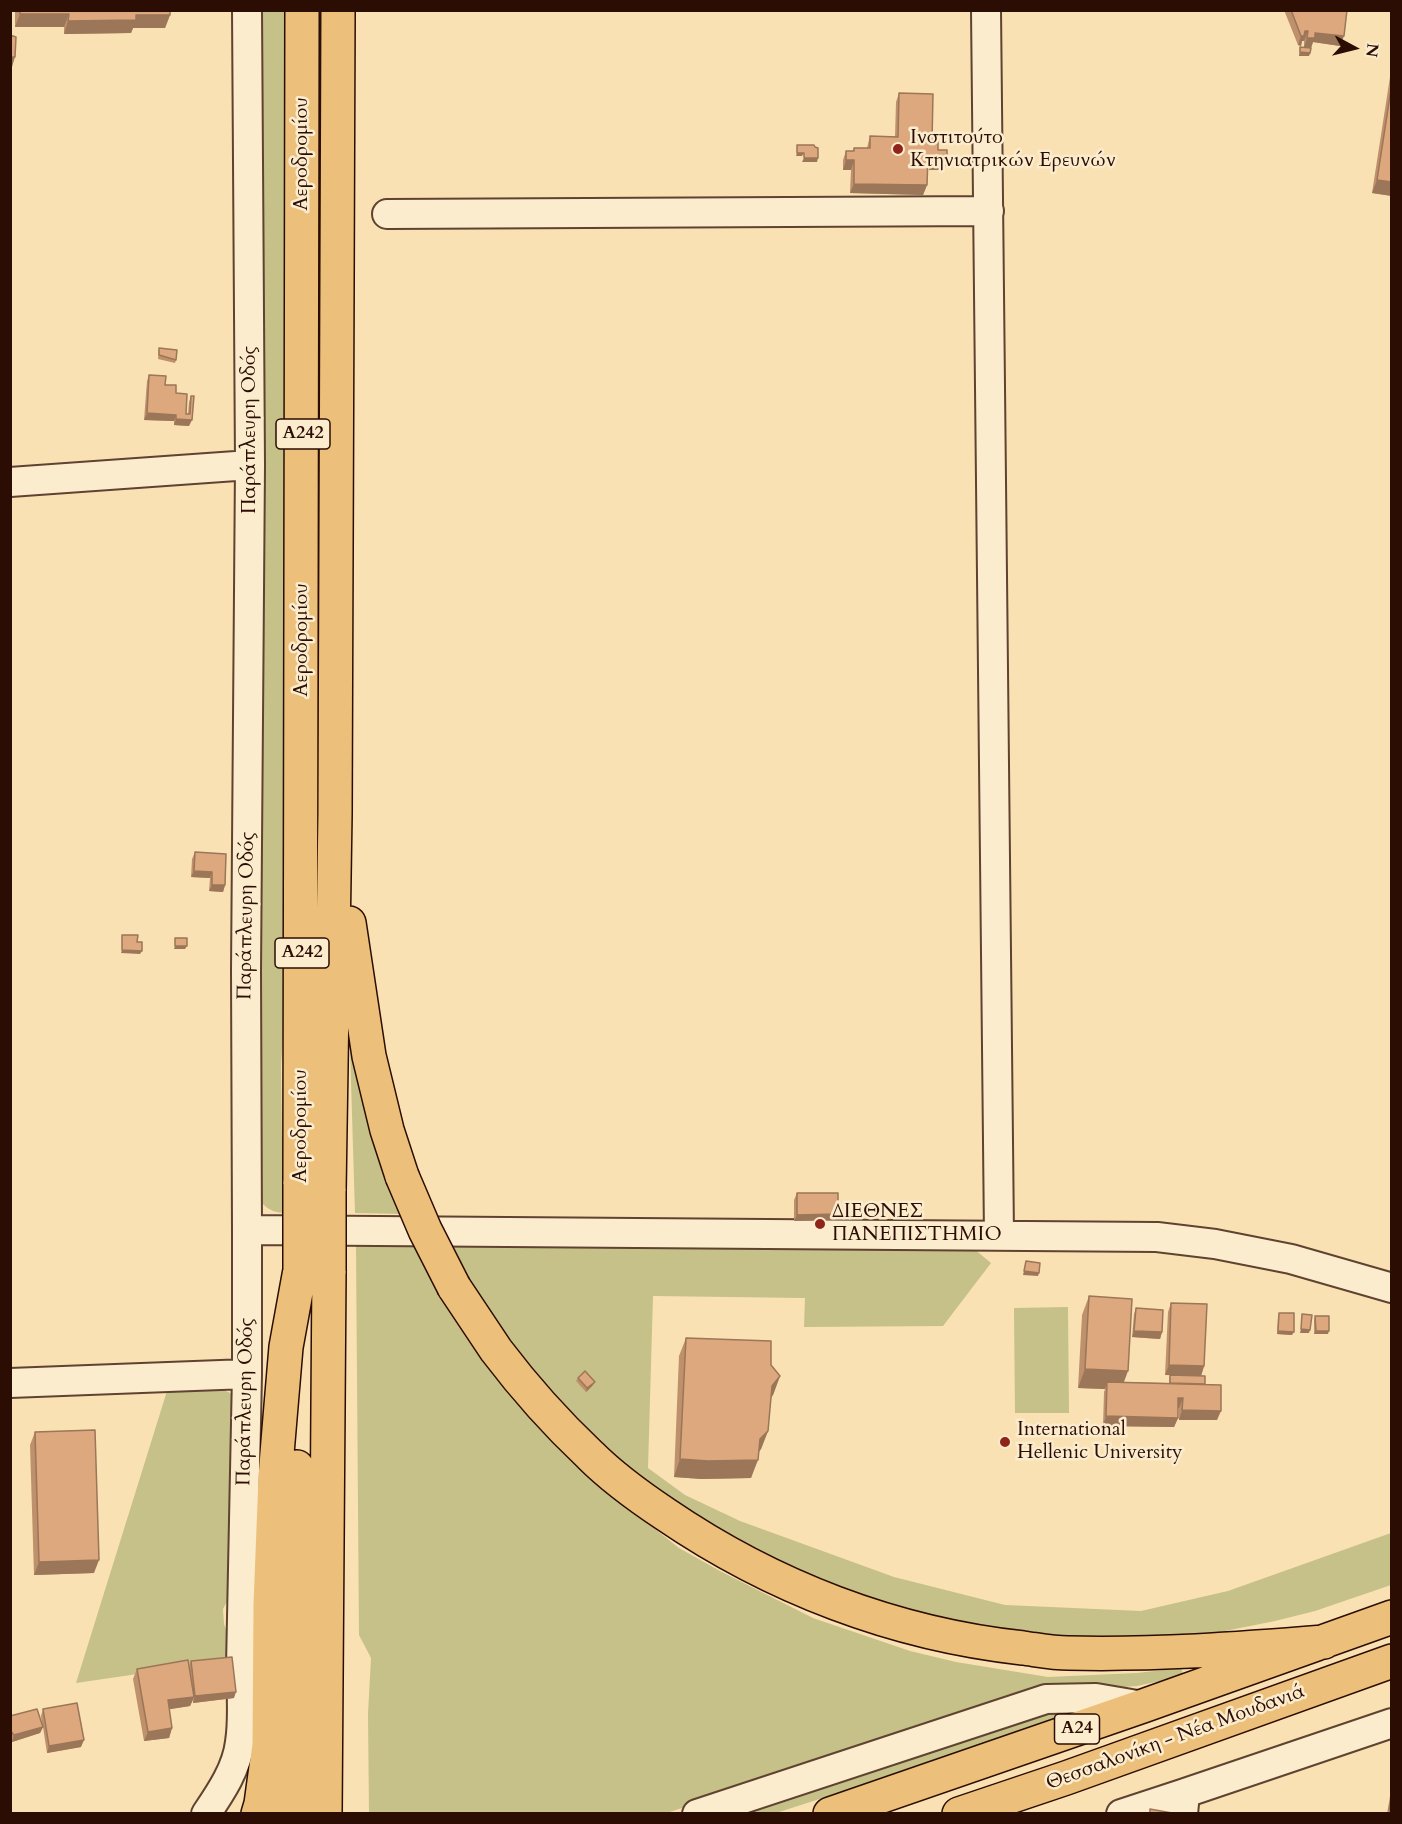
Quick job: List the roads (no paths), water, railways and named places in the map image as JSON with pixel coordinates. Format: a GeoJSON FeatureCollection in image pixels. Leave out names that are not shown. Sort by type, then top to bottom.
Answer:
{"type":"FeatureCollection","features":[{"type":"Feature","properties":{"kind":"highway","name":"Αεροδρομίου"},"geometry":{"type":"LineString","coordinates":[[302,10],[315,1271]]}},
{"type":"Feature","properties":{"kind":"highway","name":"Αεροδρομίου"},"geometry":{"type":"LineString","coordinates":[[335,814],[338,10]]}},
{"type":"Feature","properties":{"kind":"highway"},"geometry":{"type":"LineString","coordinates":[[315,1188],[335,814]]}},
{"type":"Feature","properties":{"kind":"highway"},"geometry":{"type":"LineString","coordinates":[[335,814],[351,941],[369,1056],[387,1130],[402,1176],[425,1230],[454,1287],[504,1359],[534,1396],[590,1455],[631,1490],[691,1532],[738,1560],[801,1591],[862,1614],[930,1634],[1066,1653],[1223,1650],[1324,1642]]}},
{"type":"Feature","properties":{"kind":"highway"},"geometry":{"type":"LineString","coordinates":[[258,1814],[269,1745],[270,1605],[275,1477],[286,1347],[315,1271]]}},
{"type":"Feature","properties":{"kind":"highway"},"geometry":{"type":"LineString","coordinates":[[292,1814],[315,1271]]}},
{"type":"Feature","properties":{"kind":"highway"},"geometry":{"type":"LineString","coordinates":[[315,1271],[325,1814]]}},
{"type":"Feature","properties":{"kind":"highway","name":"Θεσσαλονίκη - Νέα Μουδανιά"},"geometry":{"type":"LineString","coordinates":[[830,1814],[1392,1617]]}},
{"type":"Feature","properties":{"kind":"highway","name":"Θεσσαλονίκη - Νέα Μουδανιά"},"geometry":{"type":"LineString","coordinates":[[959,1814],[1392,1661]]}},
{"type":"Feature","properties":{"kind":"highway"},"geometry":{"type":"LineString","coordinates":[[998,1814],[1066,1778]]}},
{"type":"Feature","properties":{"kind":"street","name":"Παράπλευρη Οδός"},"geometry":{"type":"LineString","coordinates":[[206,1814],[233,1767],[240,1743],[247,1374],[246,971],[250,465],[247,10]]}},
{"type":"Feature","properties":{"kind":"street"},"geometry":{"type":"LineString","coordinates":[[986,10],[999,1236]]}},
{"type":"Feature","properties":{"kind":"street"},"geometry":{"type":"LineString","coordinates":[[387,214],[989,211]]}},
{"type":"Feature","properties":{"kind":"street"},"geometry":{"type":"LineString","coordinates":[[10,482],[250,465]]}},
{"type":"Feature","properties":{"kind":"street"},"geometry":{"type":"LineString","coordinates":[[247,1230],[1157,1237],[1215,1244],[1291,1259],[1392,1288]]}},
{"type":"Feature","properties":{"kind":"street"},"geometry":{"type":"LineString","coordinates":[[10,1383],[247,1374]]}},
{"type":"Feature","properties":{"kind":"street"},"geometry":{"type":"LineString","coordinates":[[697,1814],[1046,1699],[1096,1698],[1143,1706]]}},
{"type":"Feature","properties":{"kind":"street"},"geometry":{"type":"LineString","coordinates":[[1121,1814],[1184,1803],[1392,1723]]}},
{"type":"Feature","properties":{"kind":"place","name":"Ινστιτούτο Κτηνιατρικών Ερευνών"},"geometry":{"type":"Point","coordinates":[898,149]}},
{"type":"Feature","properties":{"kind":"place","name":"ΔΙΕΘΝΕΣ ΠΑΝΕΠΙΣΤΗΜΙΟ"},"geometry":{"type":"Point","coordinates":[820,1224]}},
{"type":"Feature","properties":{"kind":"place","name":"International Hellenic University"},"geometry":{"type":"Point","coordinates":[1005,1442]}}]}
